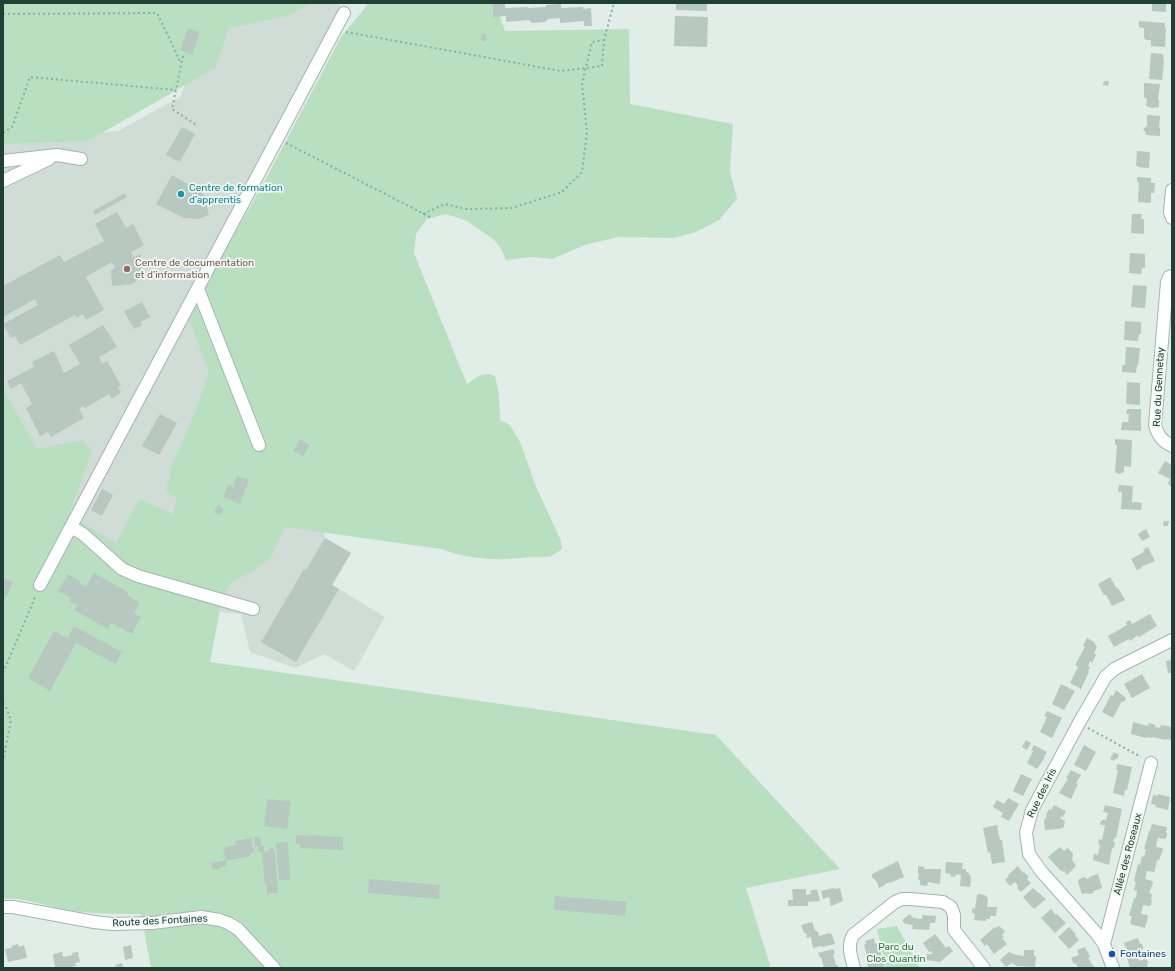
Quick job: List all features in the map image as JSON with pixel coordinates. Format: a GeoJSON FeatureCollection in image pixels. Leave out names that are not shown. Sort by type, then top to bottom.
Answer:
{"type":"FeatureCollection","features":[{"type":"Feature","properties":{"kind":"street"},"geometry":{"type":"LineString","coordinates":[[40,585],[344,13]]}},
{"type":"Feature","properties":{"kind":"street"},"geometry":{"type":"LineString","coordinates":[[3,161],[57,155],[81,159]]}},
{"type":"Feature","properties":{"kind":"street"},"geometry":{"type":"LineString","coordinates":[[3,181],[57,155]]}},
{"type":"Feature","properties":{"kind":"street"},"geometry":{"type":"LineString","coordinates":[[1172,190],[1170,212],[1172,218]]}},
{"type":"Feature","properties":{"kind":"street","name":"Rue du Gennetay"},"geometry":{"type":"LineString","coordinates":[[1172,276],[1169,277],[1167,282],[1155,425],[1162,440],[1172,446]]}},
{"type":"Feature","properties":{"kind":"street"},"geometry":{"type":"LineString","coordinates":[[198,289],[259,445]]}},
{"type":"Feature","properties":{"kind":"street"},"geometry":{"type":"LineString","coordinates":[[71,527],[83,534],[122,569],[138,576],[253,609]]}},
{"type":"Feature","properties":{"kind":"street","name":"Rue des Iris"},"geometry":{"type":"LineString","coordinates":[[1113,968],[1104,944],[1096,933],[1041,871],[1029,854],[1026,833],[1032,810],[1106,676],[1116,668],[1172,640]]}},
{"type":"Feature","properties":{"kind":"street","name":"Allée des Roseaux"},"geometry":{"type":"LineString","coordinates":[[1104,944],[1151,763]]}},
{"type":"Feature","properties":{"kind":"street"},"geometry":{"type":"LineString","coordinates":[[854,968],[849,949],[850,941],[853,935],[895,902],[910,899],[943,902],[950,907],[954,915],[954,930],[984,968]]}},
{"type":"Feature","properties":{"kind":"street","name":"Route des Fontaines"},"geometry":{"type":"LineString","coordinates":[[3,907],[14,907],[112,924],[152,923],[201,917],[215,919],[228,923],[238,929],[274,968]]}},
{"type":"Feature","properties":{"kind":"path"},"geometry":{"type":"LineString","coordinates":[[335,30],[561,71],[602,66],[604,40],[614,3]]}},
{"type":"Feature","properties":{"kind":"path"},"geometry":{"type":"LineString","coordinates":[[3,14],[157,13],[181,63]]}},
{"type":"Feature","properties":{"kind":"path"},"geometry":{"type":"LineString","coordinates":[[423,214],[445,204],[466,209],[512,208],[562,192],[582,172],[587,132],[582,84],[592,42],[604,40]]}},
{"type":"Feature","properties":{"kind":"path"},"geometry":{"type":"LineString","coordinates":[[183,56],[172,109],[198,126]]}},
{"type":"Feature","properties":{"kind":"path"},"geometry":{"type":"LineString","coordinates":[[3,133],[12,127],[30,77],[176,90]]}},
{"type":"Feature","properties":{"kind":"path"},"geometry":{"type":"LineString","coordinates":[[278,139],[432,218]]}},
{"type":"Feature","properties":{"kind":"path"},"geometry":{"type":"LineString","coordinates":[[3,673],[40,585]]}},
{"type":"Feature","properties":{"kind":"path"},"geometry":{"type":"LineString","coordinates":[[3,703],[11,720],[3,762]]}},
{"type":"Feature","properties":{"kind":"path"},"geometry":{"type":"LineString","coordinates":[[1079,723],[1151,763]]}},
{"type":"Feature","properties":{"kind":"shaded area"},"geometry":{"type":"Polygon","coordinates":[[[302,3],[339,3],[347,21],[335,37],[202,274],[310,445],[325,538],[351,553],[332,585],[385,617],[354,671],[324,654],[295,668],[250,652],[241,614],[180,608],[3,697],[3,141],[118,131],[180,97],[210,20],[302,3]]]}},
{"type":"Feature","properties":{"kind":"green space"},"geometry":{"type":"Polygon","coordinates":[[[3,3],[311,3],[287,16],[229,28],[215,68],[88,141],[3,144],[3,3]]]}},
{"type":"Feature","properties":{"kind":"green space"},"geometry":{"type":"Polygon","coordinates":[[[369,3],[495,3],[505,31],[629,29],[630,104],[733,124],[730,171],[737,199],[719,220],[696,232],[673,238],[618,237],[585,245],[552,259],[532,257],[506,260],[501,248],[493,239],[467,221],[446,214],[427,219],[416,234],[414,253],[467,384],[484,374],[495,376],[499,394],[500,420],[510,425],[520,442],[535,484],[561,541],[562,549],[549,557],[485,559],[452,553],[441,549],[285,527],[270,559],[252,572],[231,582],[221,605],[210,662],[716,735],[840,869],[746,888],[771,968],[151,968],[141,914],[85,912],[67,910],[19,899],[3,899],[3,389],[37,449],[83,440],[92,451],[69,515],[116,543],[139,499],[173,514],[177,499],[166,490],[172,465],[196,410],[209,372],[187,314],[261,188],[341,37],[369,3]]]}},
{"type":"Feature","properties":{"kind":"green space","name":"Parc du Clos Quantin"},"geometry":{"type":"Polygon","coordinates":[[[897,926],[920,968],[886,968],[877,929],[897,926]]]}},
{"type":"Feature","properties":{"kind":"building"},"geometry":{"type":"Polygon","coordinates":[[[676,3],[707,3],[707,11],[676,10],[676,3]]]}},
{"type":"Feature","properties":{"kind":"building"},"geometry":{"type":"Polygon","coordinates":[[[1152,3],[1166,3],[1166,12],[1152,11],[1152,3]]]}},
{"type":"Feature","properties":{"kind":"building"},"geometry":{"type":"Polygon","coordinates":[[[493,4],[505,4],[505,8],[546,7],[546,5],[561,4],[561,8],[591,8],[592,26],[584,26],[584,21],[560,23],[560,18],[548,19],[545,22],[532,23],[529,20],[506,22],[506,16],[493,17],[493,4]]]}},
{"type":"Feature","properties":{"kind":"building"},"geometry":{"type":"Polygon","coordinates":[[[675,16],[708,17],[707,47],[674,46],[675,16]]]}},
{"type":"Feature","properties":{"kind":"building"},"geometry":{"type":"Polygon","coordinates":[[[1139,21],[1165,23],[1165,47],[1151,46],[1151,40],[1146,40],[1144,38],[1144,28],[1139,27],[1139,21]]]}},
{"type":"Feature","properties":{"kind":"building"},"geometry":{"type":"Polygon","coordinates":[[[188,28],[200,33],[192,55],[180,50],[188,28]]]}},
{"type":"Feature","properties":{"kind":"building"},"geometry":{"type":"Polygon","coordinates":[[[481,34],[486,34],[486,41],[482,41],[481,34]]]}},
{"type":"Feature","properties":{"kind":"building"},"geometry":{"type":"Polygon","coordinates":[[[1151,53],[1163,54],[1164,63],[1162,80],[1149,79],[1151,53]]]}},
{"type":"Feature","properties":{"kind":"building"},"geometry":{"type":"Polygon","coordinates":[[[1104,81],[1109,81],[1108,86],[1103,85],[1104,81]]]}},
{"type":"Feature","properties":{"kind":"building"},"geometry":{"type":"Polygon","coordinates":[[[1144,83],[1160,84],[1158,100],[1159,107],[1152,108],[1146,106],[1147,99],[1144,97],[1144,83]]]}},
{"type":"Feature","properties":{"kind":"building"},"geometry":{"type":"Polygon","coordinates":[[[1147,115],[1160,116],[1160,136],[1146,135],[1143,129],[1147,126],[1147,115]]]}},
{"type":"Feature","properties":{"kind":"building"},"geometry":{"type":"Polygon","coordinates":[[[182,127],[195,134],[180,162],[166,155],[182,127]]]}},
{"type":"Feature","properties":{"kind":"building"},"geometry":{"type":"Polygon","coordinates":[[[1137,151],[1150,152],[1149,168],[1138,167],[1136,165],[1137,151]]]}},
{"type":"Feature","properties":{"kind":"building","name":"Centre de formation d'apprentis"},"geometry":{"type":"Polygon","coordinates":[[[172,175],[191,186],[202,189],[209,215],[197,219],[184,218],[156,204],[172,175]]]}},
{"type":"Feature","properties":{"kind":"building"},"geometry":{"type":"Polygon","coordinates":[[[1137,177],[1151,178],[1151,183],[1155,183],[1154,193],[1151,193],[1151,203],[1138,202],[1139,182],[1137,182],[1137,177]]]}},
{"type":"Feature","properties":{"kind":"building"},"geometry":{"type":"Polygon","coordinates":[[[125,193],[127,197],[95,215],[93,211],[125,193]]]}},
{"type":"Feature","properties":{"kind":"building"},"geometry":{"type":"Polygon","coordinates":[[[117,212],[126,228],[133,224],[144,245],[131,252],[134,257],[141,254],[141,271],[139,279],[132,284],[112,286],[111,270],[115,268],[112,262],[86,277],[104,310],[86,320],[83,314],[76,318],[75,315],[20,345],[15,336],[11,338],[3,324],[38,305],[35,299],[3,317],[3,286],[60,255],[64,262],[104,241],[95,224],[117,212]]]}},
{"type":"Feature","properties":{"kind":"building"},"geometry":{"type":"Polygon","coordinates":[[[1132,214],[1142,214],[1141,219],[1144,219],[1144,234],[1131,233],[1132,214]]]}},
{"type":"Feature","properties":{"kind":"building"},"geometry":{"type":"Polygon","coordinates":[[[1130,253],[1145,254],[1145,268],[1142,268],[1141,274],[1129,273],[1130,253]]]}},
{"type":"Feature","properties":{"kind":"building"},"geometry":{"type":"Polygon","coordinates":[[[1133,285],[1147,286],[1145,308],[1131,307],[1133,285]]]}},
{"type":"Feature","properties":{"kind":"building"},"geometry":{"type":"Polygon","coordinates":[[[142,302],[150,317],[140,322],[142,325],[134,329],[124,311],[142,302]]]}},
{"type":"Feature","properties":{"kind":"building"},"geometry":{"type":"Polygon","coordinates":[[[1125,321],[1141,322],[1141,334],[1139,334],[1138,341],[1124,340],[1125,321]]]}},
{"type":"Feature","properties":{"kind":"building"},"geometry":{"type":"Polygon","coordinates":[[[103,325],[117,347],[99,357],[102,364],[107,361],[121,386],[118,387],[121,392],[112,399],[109,394],[85,408],[83,406],[79,409],[84,418],[51,437],[48,432],[40,436],[26,408],[32,404],[21,383],[11,389],[7,381],[34,367],[32,362],[54,351],[64,373],[80,364],[69,345],[103,325]]]}},
{"type":"Feature","properties":{"kind":"building"},"geometry":{"type":"Polygon","coordinates":[[[1126,347],[1140,348],[1136,373],[1122,372],[1122,365],[1125,365],[1126,347]]]}},
{"type":"Feature","properties":{"kind":"building"},"geometry":{"type":"Polygon","coordinates":[[[1127,382],[1140,383],[1140,405],[1126,404],[1127,382]]]}},
{"type":"Feature","properties":{"kind":"building"},"geometry":{"type":"Polygon","coordinates":[[[1127,409],[1141,409],[1141,431],[1121,430],[1122,422],[1128,422],[1129,414],[1126,414],[1127,409]]]}},
{"type":"Feature","properties":{"kind":"building"},"geometry":{"type":"Polygon","coordinates":[[[160,414],[177,423],[159,455],[142,446],[160,414]]]}},
{"type":"Feature","properties":{"kind":"building"},"geometry":{"type":"Polygon","coordinates":[[[300,439],[310,445],[303,456],[293,451],[300,439]]]}},
{"type":"Feature","properties":{"kind":"building"},"geometry":{"type":"Polygon","coordinates":[[[1115,439],[1132,440],[1131,467],[1124,466],[1124,472],[1119,474],[1115,472],[1117,445],[1115,445],[1115,439]]]}},
{"type":"Feature","properties":{"kind":"building"},"geometry":{"type":"Polygon","coordinates":[[[1165,461],[1172,465],[1172,487],[1168,483],[1170,479],[1158,473],[1165,461]]]}},
{"type":"Feature","properties":{"kind":"building"},"geometry":{"type":"Polygon","coordinates":[[[237,476],[249,480],[240,504],[223,497],[228,485],[233,487],[237,476]]]}},
{"type":"Feature","properties":{"kind":"building"},"geometry":{"type":"Polygon","coordinates":[[[1119,485],[1133,486],[1132,503],[1142,503],[1141,510],[1121,509],[1122,492],[1118,492],[1119,485]]]}},
{"type":"Feature","properties":{"kind":"building"},"geometry":{"type":"Polygon","coordinates":[[[102,489],[113,495],[102,516],[91,510],[102,489]]]}},
{"type":"Feature","properties":{"kind":"building"},"geometry":{"type":"Polygon","coordinates":[[[218,505],[224,509],[220,515],[214,512],[218,505]]]}},
{"type":"Feature","properties":{"kind":"building"},"geometry":{"type":"Polygon","coordinates":[[[1164,521],[1169,521],[1168,526],[1163,526],[1164,521]]]}},
{"type":"Feature","properties":{"kind":"building"},"geometry":{"type":"Polygon","coordinates":[[[1146,529],[1150,537],[1142,541],[1138,534],[1146,529]]]}},
{"type":"Feature","properties":{"kind":"building"},"geometry":{"type":"Polygon","coordinates":[[[325,538],[351,553],[332,585],[339,589],[296,662],[261,642],[304,569],[306,570],[325,538]]]}},
{"type":"Feature","properties":{"kind":"building"},"geometry":{"type":"Polygon","coordinates":[[[1148,547],[1155,561],[1137,570],[1131,559],[1144,552],[1143,550],[1148,547]]]}},
{"type":"Feature","properties":{"kind":"building"},"geometry":{"type":"Polygon","coordinates":[[[94,573],[128,592],[127,595],[140,603],[134,613],[141,617],[132,634],[111,623],[108,629],[74,610],[77,605],[69,601],[71,598],[58,591],[68,574],[80,581],[80,583],[86,587],[94,573]]]}},
{"type":"Feature","properties":{"kind":"building"},"geometry":{"type":"Polygon","coordinates":[[[1110,577],[1125,600],[1112,606],[1098,584],[1110,577]]]}},
{"type":"Feature","properties":{"kind":"building"},"geometry":{"type":"Polygon","coordinates":[[[3,578],[13,582],[3,604],[3,578]]]}},
{"type":"Feature","properties":{"kind":"building"},"geometry":{"type":"Polygon","coordinates":[[[1150,614],[1157,626],[1139,637],[1138,635],[1130,641],[1129,639],[1114,647],[1108,636],[1127,625],[1126,622],[1130,620],[1132,624],[1150,614]]]}},
{"type":"Feature","properties":{"kind":"building"},"geometry":{"type":"Polygon","coordinates":[[[74,626],[122,652],[116,664],[76,643],[50,691],[28,678],[54,631],[67,638],[74,626]]]}},
{"type":"Feature","properties":{"kind":"building"},"geometry":{"type":"Polygon","coordinates":[[[1087,638],[1094,642],[1097,647],[1094,653],[1096,655],[1092,663],[1090,661],[1088,666],[1090,667],[1089,672],[1081,689],[1070,683],[1078,667],[1075,665],[1085,647],[1083,646],[1087,638]]]}},
{"type":"Feature","properties":{"kind":"building"},"geometry":{"type":"Polygon","coordinates":[[[1172,660],[1172,673],[1168,673],[1166,661],[1172,660]]]}},
{"type":"Feature","properties":{"kind":"building"},"geometry":{"type":"Polygon","coordinates":[[[1142,674],[1150,688],[1132,698],[1124,684],[1142,674]]]}},
{"type":"Feature","properties":{"kind":"building"},"geometry":{"type":"Polygon","coordinates":[[[1061,684],[1075,691],[1064,710],[1052,704],[1061,684]]]}},
{"type":"Feature","properties":{"kind":"building"},"geometry":{"type":"Polygon","coordinates":[[[1116,690],[1126,698],[1124,702],[1122,701],[1113,718],[1102,712],[1111,695],[1113,696],[1116,690]]]}},
{"type":"Feature","properties":{"kind":"building"},"geometry":{"type":"Polygon","coordinates":[[[1047,711],[1062,718],[1052,738],[1040,732],[1047,717],[1044,716],[1047,711]]]}},
{"type":"Feature","properties":{"kind":"building"},"geometry":{"type":"Polygon","coordinates":[[[1133,722],[1148,726],[1149,723],[1160,728],[1161,725],[1172,727],[1172,740],[1152,737],[1146,738],[1131,734],[1133,722]]]}},
{"type":"Feature","properties":{"kind":"building"},"geometry":{"type":"Polygon","coordinates":[[[1026,740],[1031,743],[1027,750],[1022,747],[1026,740]]]}},
{"type":"Feature","properties":{"kind":"building"},"geometry":{"type":"Polygon","coordinates":[[[1034,745],[1047,752],[1037,769],[1027,763],[1033,751],[1031,750],[1034,745]]]}},
{"type":"Feature","properties":{"kind":"building"},"geometry":{"type":"Polygon","coordinates":[[[1084,745],[1096,752],[1086,771],[1074,765],[1084,745]]]}},
{"type":"Feature","properties":{"kind":"building"},"geometry":{"type":"Polygon","coordinates":[[[1114,752],[1119,755],[1114,761],[1110,759],[1114,752]]]}},
{"type":"Feature","properties":{"kind":"building"},"geometry":{"type":"Polygon","coordinates":[[[1117,764],[1132,767],[1127,790],[1125,790],[1124,796],[1113,793],[1118,770],[1116,770],[1117,764]]]}},
{"type":"Feature","properties":{"kind":"building"},"geometry":{"type":"Polygon","coordinates":[[[1071,770],[1081,775],[1076,783],[1078,784],[1071,799],[1059,793],[1068,779],[1066,778],[1071,770]]]}},
{"type":"Feature","properties":{"kind":"building"},"geometry":{"type":"Polygon","coordinates":[[[1021,774],[1032,779],[1023,796],[1013,791],[1021,774]]]}},
{"type":"Feature","properties":{"kind":"building"},"geometry":{"type":"Polygon","coordinates":[[[1158,794],[1170,797],[1168,810],[1155,807],[1156,805],[1151,804],[1153,795],[1158,796],[1158,794]]]}},
{"type":"Feature","properties":{"kind":"building"},"geometry":{"type":"Polygon","coordinates":[[[1008,798],[1019,804],[1009,821],[1001,817],[1003,813],[993,807],[997,800],[1004,804],[1008,798]]]}},
{"type":"Feature","properties":{"kind":"building"},"geometry":{"type":"Polygon","coordinates":[[[267,799],[291,801],[287,829],[264,826],[267,799]]]}},
{"type":"Feature","properties":{"kind":"building"},"geometry":{"type":"Polygon","coordinates":[[[1054,805],[1066,811],[1063,817],[1061,816],[1060,818],[1065,821],[1064,826],[1063,828],[1045,830],[1044,819],[1049,809],[1051,810],[1054,805]]]}},
{"type":"Feature","properties":{"kind":"building"},"geometry":{"type":"Polygon","coordinates":[[[1105,805],[1122,809],[1116,838],[1114,838],[1113,842],[1115,842],[1114,848],[1112,848],[1109,865],[1093,860],[1094,854],[1098,855],[1100,845],[1098,844],[1099,839],[1102,840],[1105,825],[1101,825],[1100,823],[1102,820],[1106,820],[1108,813],[1103,812],[1105,805]]]}},
{"type":"Feature","properties":{"kind":"building"},"geometry":{"type":"Polygon","coordinates":[[[1152,824],[1167,827],[1167,834],[1166,838],[1164,839],[1158,838],[1156,847],[1162,848],[1163,850],[1159,860],[1157,860],[1154,872],[1147,871],[1145,879],[1152,881],[1153,883],[1149,893],[1152,894],[1151,905],[1143,905],[1141,914],[1147,915],[1148,917],[1145,928],[1130,924],[1132,916],[1129,916],[1134,898],[1136,898],[1137,891],[1134,890],[1136,882],[1134,881],[1138,864],[1140,865],[1142,856],[1144,857],[1146,849],[1144,849],[1152,824]]]}},
{"type":"Feature","properties":{"kind":"building"},"geometry":{"type":"Polygon","coordinates":[[[997,825],[1000,840],[1002,840],[1005,862],[992,864],[990,852],[988,853],[983,828],[997,825]]]}},
{"type":"Feature","properties":{"kind":"building"},"geometry":{"type":"Polygon","coordinates":[[[296,835],[343,837],[343,850],[300,848],[300,844],[296,844],[296,835]]]}},
{"type":"Feature","properties":{"kind":"building"},"geometry":{"type":"Polygon","coordinates":[[[254,837],[260,837],[261,846],[264,846],[264,851],[269,851],[269,849],[273,848],[273,851],[275,851],[278,893],[267,894],[262,852],[259,852],[258,846],[255,847],[254,837]]]}},
{"type":"Feature","properties":{"kind":"building"},"geometry":{"type":"Polygon","coordinates":[[[251,838],[254,853],[250,853],[250,856],[226,861],[227,865],[213,870],[211,863],[226,860],[223,848],[236,845],[235,841],[251,838]]]}},
{"type":"Feature","properties":{"kind":"building"},"geometry":{"type":"Polygon","coordinates":[[[288,842],[290,880],[279,880],[276,843],[288,842]]]}},
{"type":"Feature","properties":{"kind":"building"},"geometry":{"type":"Polygon","coordinates":[[[1060,847],[1064,851],[1068,848],[1073,854],[1072,860],[1076,866],[1067,875],[1048,857],[1060,847]]]}},
{"type":"Feature","properties":{"kind":"building"},"geometry":{"type":"Polygon","coordinates":[[[898,861],[904,877],[885,884],[879,888],[877,882],[872,877],[872,874],[898,861]]]}},
{"type":"Feature","properties":{"kind":"building"},"geometry":{"type":"Polygon","coordinates":[[[946,862],[963,863],[962,869],[966,869],[966,872],[968,872],[971,877],[970,887],[960,886],[961,875],[956,874],[955,877],[950,876],[951,874],[945,873],[946,862]]]}},
{"type":"Feature","properties":{"kind":"building"},"geometry":{"type":"Polygon","coordinates":[[[918,866],[925,867],[924,869],[941,869],[940,884],[928,882],[927,886],[920,885],[920,881],[918,879],[918,866]]]}},
{"type":"Feature","properties":{"kind":"building"},"geometry":{"type":"Polygon","coordinates":[[[1018,866],[1023,873],[1024,872],[1029,877],[1027,879],[1031,883],[1021,892],[1017,888],[1018,886],[1015,882],[1010,886],[1005,880],[1009,876],[1008,875],[1018,866]]]}},
{"type":"Feature","properties":{"kind":"building"},"geometry":{"type":"Polygon","coordinates":[[[1098,874],[1102,888],[1094,891],[1093,893],[1082,894],[1078,882],[1079,879],[1084,877],[1087,879],[1098,874]]]}},
{"type":"Feature","properties":{"kind":"building"},"geometry":{"type":"Polygon","coordinates":[[[369,879],[440,885],[439,899],[368,893],[369,879]]]}},
{"type":"Feature","properties":{"kind":"building"},"geometry":{"type":"Polygon","coordinates":[[[840,888],[843,901],[831,906],[829,897],[823,899],[821,891],[840,888]]]}},
{"type":"Feature","properties":{"kind":"building"},"geometry":{"type":"Polygon","coordinates":[[[1033,888],[1046,899],[1034,909],[1023,897],[1033,888]]]}},
{"type":"Feature","properties":{"kind":"building"},"geometry":{"type":"Polygon","coordinates":[[[792,889],[806,889],[806,895],[811,894],[810,891],[817,889],[820,901],[808,902],[808,906],[788,906],[788,900],[793,900],[792,889]]]}},
{"type":"Feature","properties":{"kind":"building"},"geometry":{"type":"Polygon","coordinates":[[[978,894],[985,895],[988,899],[987,907],[997,907],[996,916],[990,916],[990,919],[986,919],[986,921],[974,920],[975,914],[972,913],[972,908],[975,909],[978,894]]]}},
{"type":"Feature","properties":{"kind":"building"},"geometry":{"type":"Polygon","coordinates":[[[555,896],[627,902],[625,916],[554,910],[555,896]]]}},
{"type":"Feature","properties":{"kind":"building"},"geometry":{"type":"Polygon","coordinates":[[[1051,909],[1066,923],[1055,933],[1041,918],[1051,909]]]}},
{"type":"Feature","properties":{"kind":"building"},"geometry":{"type":"Polygon","coordinates":[[[910,914],[913,918],[922,919],[922,915],[936,916],[935,923],[930,923],[929,930],[912,929],[913,925],[905,924],[902,920],[910,914]]]}},
{"type":"Feature","properties":{"kind":"building"},"geometry":{"type":"Polygon","coordinates":[[[812,922],[819,936],[830,933],[835,944],[813,948],[811,937],[807,938],[801,925],[812,922]]]}},
{"type":"Feature","properties":{"kind":"building"},"geometry":{"type":"Polygon","coordinates":[[[999,926],[1005,931],[1002,935],[1004,937],[1002,938],[1007,944],[994,954],[987,944],[985,946],[980,940],[995,927],[996,928],[999,926]]]}},
{"type":"Feature","properties":{"kind":"building"},"geometry":{"type":"Polygon","coordinates":[[[1069,927],[1076,934],[1075,935],[1079,940],[1069,949],[1058,937],[1069,927]]]}},
{"type":"Feature","properties":{"kind":"building"},"geometry":{"type":"Polygon","coordinates":[[[935,934],[946,948],[949,946],[953,951],[940,962],[926,960],[927,954],[933,954],[931,951],[929,952],[923,943],[935,934]]]}},
{"type":"Feature","properties":{"kind":"building"},"geometry":{"type":"Polygon","coordinates":[[[874,938],[875,944],[877,943],[878,948],[879,947],[885,968],[868,967],[864,945],[866,944],[865,941],[874,938]]]}},
{"type":"Feature","properties":{"kind":"building"},"geometry":{"type":"Polygon","coordinates":[[[1138,938],[1143,948],[1142,950],[1136,952],[1139,961],[1145,959],[1147,960],[1148,968],[1130,968],[1124,952],[1127,951],[1124,943],[1138,938]]]}},
{"type":"Feature","properties":{"kind":"building"},"geometry":{"type":"Polygon","coordinates":[[[18,944],[19,947],[24,945],[27,958],[8,962],[5,949],[12,948],[11,946],[18,944]]]}},
{"type":"Feature","properties":{"kind":"building"},"geometry":{"type":"Polygon","coordinates":[[[131,945],[133,958],[125,960],[123,947],[131,945]]]}},
{"type":"Feature","properties":{"kind":"building"},"geometry":{"type":"Polygon","coordinates":[[[1085,947],[1090,957],[1088,958],[1094,967],[1078,968],[1076,963],[1074,964],[1071,958],[1079,955],[1077,950],[1085,947]]]}},
{"type":"Feature","properties":{"kind":"building"},"geometry":{"type":"Polygon","coordinates":[[[833,949],[835,954],[833,954],[838,968],[824,968],[821,957],[820,958],[818,953],[833,949]]]}},
{"type":"Feature","properties":{"kind":"building"},"geometry":{"type":"Polygon","coordinates":[[[1024,950],[1034,950],[1034,956],[1036,956],[1035,967],[1016,966],[1012,963],[1006,967],[1000,960],[1009,952],[1024,956],[1024,950]]]}},
{"type":"Feature","properties":{"kind":"building"},"geometry":{"type":"Polygon","coordinates":[[[62,952],[63,957],[73,955],[72,953],[78,952],[80,962],[75,963],[76,966],[55,968],[53,954],[62,952]]]}},
{"type":"Feature","properties":{"kind":"building"},"geometry":{"type":"Polygon","coordinates":[[[122,963],[123,968],[116,968],[115,965],[122,963]]]}},
{"type":"Feature","properties":{"kind":"place","name":"Centre de formation d'apprentis"},"geometry":{"type":"Point","coordinates":[181,194]}},
{"type":"Feature","properties":{"kind":"place","name":"Centre de documentation et d’information"},"geometry":{"type":"Point","coordinates":[127,269]}},
{"type":"Feature","properties":{"kind":"place","name":"Fontaines"},"geometry":{"type":"Point","coordinates":[1112,954]}}]}
